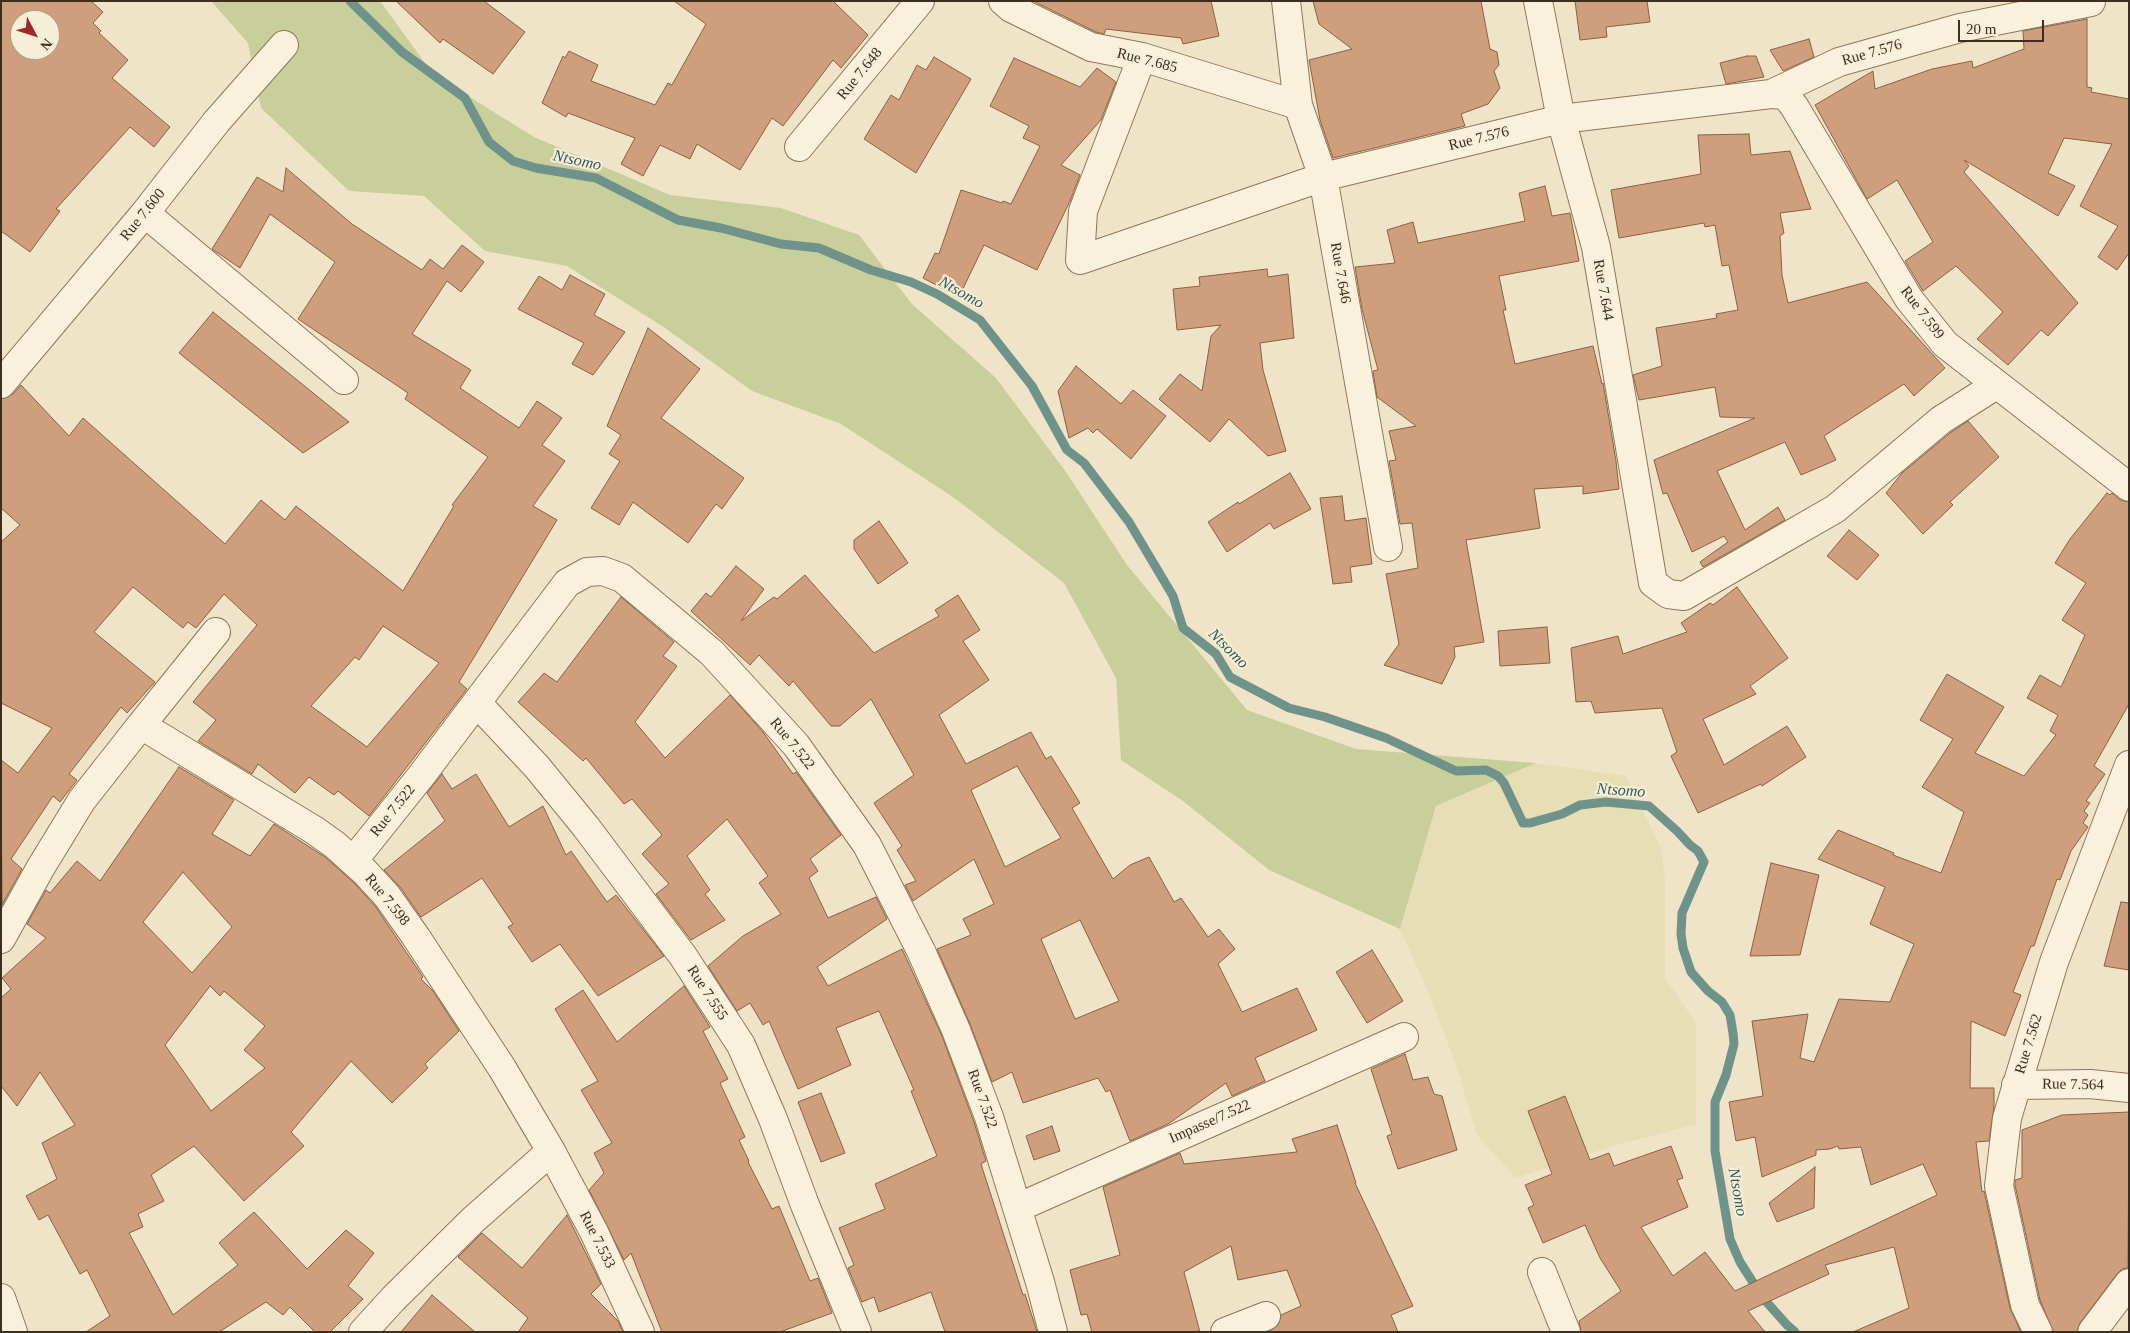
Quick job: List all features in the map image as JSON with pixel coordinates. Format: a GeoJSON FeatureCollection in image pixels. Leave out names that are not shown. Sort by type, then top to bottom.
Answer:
{"type":"FeatureCollection","features":[{"type":"Feature","properties":{"kind":"street","name":"Rue 7.648"},"geometry":{"type":"LineString","coordinates":[[799,148],[920,1]]}},
{"type":"Feature","properties":{"kind":"street","name":"Rue 7.685"},"geometry":{"type":"LineString","coordinates":[[1003,1],[1010,8],[1091,47],[1142,58],[1298,105]]}},
{"type":"Feature","properties":{"kind":"street","name":"Rue 7.646"},"geometry":{"type":"LineString","coordinates":[[1286,1],[1298,105],[1323,177],[1388,547]]}},
{"type":"Feature","properties":{"kind":"street","name":"Rue 7.644"},"geometry":{"type":"LineString","coordinates":[[1538,1],[1561,119],[1596,247],[1653,583],[1668,594],[1684,596],[1835,508],[1941,420],[1996,385]]}},
{"type":"Feature","properties":{"kind":"street","name":"Rue 7.576"},"geometry":{"type":"LineString","coordinates":[[1142,58],[1083,211],[1080,260],[1323,177],[1561,119],[1771,94],[1839,62],[1960,28],[2091,2]]}},
{"type":"Feature","properties":{"kind":"street","name":"Rue 7.600"},"geometry":{"type":"LineString","coordinates":[[1,384],[145,213],[217,121],[284,45]]}},
{"type":"Feature","properties":{"kind":"street","name":"Rue 7.599"},"geometry":{"type":"LineString","coordinates":[[1771,94],[1785,96],[1794,106],[1908,299],[1945,344],[2129,487]]}},
{"type":"Feature","properties":{"kind":"street"},"geometry":{"type":"LineString","coordinates":[[145,213],[344,380]]}},
{"type":"Feature","properties":{"kind":"street","name":"Rue 7.522"},"geometry":{"type":"LineString","coordinates":[[353,861],[567,583],[587,572],[603,571],[622,578],[712,653],[796,746],[867,845],[921,951],[956,1030],[989,1117],[1054,1332]]}},
{"type":"Feature","properties":{"kind":"street"},"geometry":{"type":"LineString","coordinates":[[1,939],[41,867],[82,800],[216,632]]}},
{"type":"Feature","properties":{"kind":"street","name":"Rue 7.555"},"geometry":{"type":"LineString","coordinates":[[477,702],[537,767],[586,827],[683,956],[741,1045],[773,1119],[805,1205],[857,1332]]}},
{"type":"Feature","properties":{"kind":"street","name":"Rue 7.598"},"geometry":{"type":"LineString","coordinates":[[141,725],[314,830],[353,861],[387,896],[502,1068],[551,1151]]}},
{"type":"Feature","properties":{"kind":"street","name":"Rue 7.562"},"geometry":{"type":"LineString","coordinates":[[2038,1332],[2025,1305],[2000,1186],[2007,1118],[2054,962],[2129,765]]}},
{"type":"Feature","properties":{"kind":"street","name":"Impasse/7.522"},"geometry":{"type":"LineString","coordinates":[[1017,1208],[1404,1037]]}},
{"type":"Feature","properties":{"kind":"street","name":"Rue 7.564"},"geometry":{"type":"LineString","coordinates":[[2016,1084],[2090,1084],[2129,1088]]}},
{"type":"Feature","properties":{"kind":"street"},"geometry":{"type":"LineString","coordinates":[[363,1332],[393,1299],[474,1220],[551,1151]]}},
{"type":"Feature","properties":{"kind":"street","name":"Rue 7.533"},"geometry":{"type":"LineString","coordinates":[[551,1151],[594,1232],[640,1332]]}},
{"type":"Feature","properties":{"kind":"street"},"geometry":{"type":"LineString","coordinates":[[1542,1272],[1566,1332]]}},
{"type":"Feature","properties":{"kind":"street"},"geometry":{"type":"LineString","coordinates":[[2092,1332],[2129,1283]]}},
{"type":"Feature","properties":{"kind":"street"},"geometry":{"type":"LineString","coordinates":[[1,1298],[13,1332]]}},
{"type":"Feature","properties":{"kind":"street"},"geometry":{"type":"LineString","coordinates":[[1225,1332],[1266,1316]]}},
{"type":"Feature","properties":{"kind":"shaded area"},"geometry":{"type":"Polygon","coordinates":[[[1536,763],[1626,776],[1661,848],[1665,879],[1665,978],[1696,1023],[1696,1124],[1613,1146],[1516,1178],[1477,1135],[1456,1064],[1423,980],[1400,929],[1436,806],[1536,763]]]}},
{"type":"Feature","properties":{"kind":"green space"},"geometry":{"type":"Polygon","coordinates":[[[211,1],[380,1],[433,74],[534,137],[670,195],[781,208],[859,235],[912,304],[996,378],[1066,472],[1127,565],[1247,710],[1356,749],[1536,763],[1436,806],[1400,929],[1269,870],[1183,801],[1121,760],[1116,678],[1064,583],[953,497],[841,424],[752,391],[665,328],[567,266],[485,251],[424,196],[349,191],[261,108],[248,43],[211,1]]]}},
{"type":"Feature","properties":{"kind":"building"},"geometry":{"type":"Polygon","coordinates":[[[1,1],[91,1],[103,12],[93,23],[101,31],[99,33],[128,60],[112,78],[170,127],[154,147],[130,127],[56,209],[60,211],[30,252],[1,231],[1,1]]]}},
{"type":"Feature","properties":{"kind":"building"},"geometry":{"type":"Polygon","coordinates":[[[396,1],[484,1],[525,32],[493,74],[443,39],[440,43],[396,1]]]}},
{"type":"Feature","properties":{"kind":"building"},"geometry":{"type":"Polygon","coordinates":[[[674,1],[833,1],[868,35],[841,68],[833,60],[783,126],[772,118],[740,170],[697,144],[690,159],[660,145],[643,176],[621,164],[635,138],[568,113],[566,117],[542,103],[563,56],[565,58],[569,51],[598,65],[591,81],[655,105],[668,83],[672,85],[706,24],[674,1]]]}},
{"type":"Feature","properties":{"kind":"building"},"geometry":{"type":"Polygon","coordinates":[[[1033,1],[1211,1],[1219,36],[1183,44],[1181,38],[1106,29],[1104,34],[1096,32],[1033,1]]]}},
{"type":"Feature","properties":{"kind":"building"},"geometry":{"type":"Polygon","coordinates":[[[1313,1],[1481,1],[1490,49],[1497,52],[1499,65],[1494,71],[1500,88],[1488,104],[1461,114],[1465,126],[1333,158],[1320,120],[1309,60],[1352,49],[1319,24],[1313,1]]]}},
{"type":"Feature","properties":{"kind":"building"},"geometry":{"type":"Polygon","coordinates":[[[1575,1],[1647,1],[1650,22],[1606,27],[1607,37],[1580,40],[1575,1]]]}},
{"type":"Feature","properties":{"kind":"building"},"geometry":{"type":"Polygon","coordinates":[[[2087,19],[2087,87],[2092,88],[2091,92],[2129,99],[2129,253],[2117,270],[2098,257],[2118,226],[2080,206],[2112,144],[2064,138],[2048,173],[2075,186],[2058,216],[1964,160],[1969,166],[1964,172],[2078,303],[2048,336],[2041,330],[2008,365],[1977,339],[2003,312],[1956,266],[1923,291],[1905,261],[1933,242],[1897,180],[1867,199],[1815,105],[1873,71],[1875,89],[1932,69],[1972,61],[1973,68],[2024,49],[2023,31],[2087,19]]]}},
{"type":"Feature","properties":{"kind":"building"},"geometry":{"type":"Polygon","coordinates":[[[1809,39],[1814,57],[1783,71],[1770,50],[1809,39]]]}},
{"type":"Feature","properties":{"kind":"building"},"geometry":{"type":"Polygon","coordinates":[[[1747,56],[1756,56],[1764,77],[1726,84],[1720,63],[1747,56]]]}},
{"type":"Feature","properties":{"kind":"building"},"geometry":{"type":"Polygon","coordinates":[[[934,57],[971,79],[916,173],[864,139],[891,95],[899,100],[917,65],[926,70],[934,57]]]}},
{"type":"Feature","properties":{"kind":"building"},"geometry":{"type":"Polygon","coordinates":[[[1014,58],[1080,87],[1097,68],[1116,82],[1101,120],[1061,165],[1080,175],[1070,201],[1037,270],[984,245],[959,297],[923,278],[935,253],[939,254],[961,190],[1011,204],[1040,146],[1023,138],[1029,126],[990,106],[1014,58]]]}},
{"type":"Feature","properties":{"kind":"building"},"geometry":{"type":"Polygon","coordinates":[[[1749,134],[1751,155],[1790,151],[1811,209],[1780,213],[1784,233],[1780,236],[1782,275],[1788,303],[1867,282],[1945,368],[1914,396],[1904,384],[1824,436],[1836,460],[1801,475],[1785,442],[1717,471],[1745,530],[1778,507],[1785,520],[1703,567],[1700,562],[1728,542],[1724,536],[1692,552],[1667,493],[1663,494],[1654,460],[1755,418],[1720,417],[1715,387],[1639,400],[1633,375],[1662,366],[1656,328],[1717,318],[1716,314],[1738,310],[1729,265],[1722,266],[1715,225],[1705,227],[1704,223],[1619,238],[1611,190],[1701,174],[1698,135],[1749,134]]]}},
{"type":"Feature","properties":{"kind":"building"},"geometry":{"type":"Polygon","coordinates":[[[286,168],[352,224],[422,270],[430,259],[443,269],[462,245],[484,262],[461,292],[447,281],[412,334],[471,370],[460,388],[519,428],[537,401],[562,418],[542,445],[565,461],[533,506],[557,520],[459,682],[467,689],[369,816],[338,791],[334,795],[309,777],[295,793],[258,764],[252,774],[198,741],[216,720],[193,702],[257,625],[224,594],[196,628],[188,622],[183,628],[133,587],[94,632],[155,682],[127,713],[121,707],[69,774],[77,780],[60,802],[53,796],[11,859],[22,869],[2,905],[1,760],[18,773],[52,728],[1,703],[1,542],[20,525],[1,508],[1,399],[13,394],[21,385],[69,436],[83,418],[225,544],[261,500],[285,520],[296,506],[403,591],[454,506],[452,505],[488,457],[405,399],[408,393],[298,319],[335,262],[270,214],[240,268],[212,249],[257,177],[283,192],[286,168]],[[383,626],[359,660],[355,657],[311,706],[367,747],[439,663],[383,626]]]}},
{"type":"Feature","properties":{"kind":"building"},"geometry":{"type":"Polygon","coordinates":[[[1545,186],[1552,216],[1570,213],[1579,261],[1499,276],[1506,310],[1503,310],[1515,364],[1593,346],[1603,383],[1619,489],[1583,494],[1583,486],[1534,489],[1540,528],[1466,540],[1484,642],[1454,647],[1455,657],[1442,684],[1384,665],[1399,644],[1386,574],[1418,568],[1412,523],[1400,524],[1389,461],[1396,460],[1389,431],[1416,426],[1377,397],[1373,371],[1378,370],[1362,309],[1355,267],[1395,263],[1387,230],[1413,222],[1418,243],[1525,221],[1519,193],[1545,186]]]}},
{"type":"Feature","properties":{"kind":"building"},"geometry":{"type":"Polygon","coordinates":[[[1267,269],[1268,277],[1288,274],[1294,338],[1260,343],[1263,370],[1286,451],[1268,456],[1229,419],[1210,442],[1159,399],[1180,374],[1202,391],[1211,336],[1221,325],[1177,330],[1173,289],[1200,286],[1199,277],[1267,269]]]}},
{"type":"Feature","properties":{"kind":"building"},"geometry":{"type":"Polygon","coordinates":[[[570,275],[605,294],[594,315],[625,332],[593,375],[572,364],[584,343],[518,309],[539,276],[562,290],[570,275]]]}},
{"type":"Feature","properties":{"kind":"building"},"geometry":{"type":"Polygon","coordinates":[[[213,312],[349,422],[303,453],[179,353],[213,312]]]}},
{"type":"Feature","properties":{"kind":"building"},"geometry":{"type":"Polygon","coordinates":[[[648,328],[700,369],[661,418],[744,478],[722,509],[716,504],[688,543],[633,502],[619,525],[591,508],[620,461],[609,454],[621,435],[607,426],[648,328]]]}},
{"type":"Feature","properties":{"kind":"building"},"geometry":{"type":"Polygon","coordinates":[[[1076,366],[1121,404],[1133,390],[1166,416],[1131,459],[1097,429],[1093,433],[1088,428],[1069,438],[1058,391],[1076,366]]]}},
{"type":"Feature","properties":{"kind":"building"},"geometry":{"type":"Polygon","coordinates":[[[1968,421],[1999,457],[1950,502],[1953,505],[1923,534],[1886,493],[1902,473],[1950,433],[1968,421]]]}},
{"type":"Feature","properties":{"kind":"building"},"geometry":{"type":"Polygon","coordinates":[[[1290,473],[1311,509],[1274,529],[1270,523],[1227,552],[1208,522],[1238,502],[1239,504],[1290,473]]]}},
{"type":"Feature","properties":{"kind":"building"},"geometry":{"type":"Polygon","coordinates":[[[2107,493],[2110,495],[2112,493],[2120,500],[2129,502],[2129,704],[2094,766],[2105,774],[2086,801],[2090,803],[2084,811],[2088,815],[2083,823],[2088,827],[2071,851],[2060,880],[2057,879],[2034,946],[2031,946],[2013,992],[2021,995],[2005,1036],[1971,1021],[1970,1088],[1994,1088],[1994,1107],[1989,1141],[1976,1142],[1982,1192],[1984,1191],[2010,1308],[2021,1332],[1853,1332],[1909,1308],[1894,1247],[1825,1265],[1829,1274],[1748,1311],[1765,1332],[1581,1332],[1579,1321],[1621,1291],[1600,1258],[1585,1225],[1543,1243],[1528,1208],[1534,1205],[1525,1185],[1552,1174],[1528,1111],[1565,1096],[1590,1160],[1609,1153],[1614,1166],[1671,1146],[1683,1178],[1677,1180],[1688,1207],[1641,1227],[1673,1276],[1705,1252],[1735,1291],[1937,1195],[1923,1164],[1871,1185],[1861,1147],[1839,1149],[1838,1146],[1830,1149],[1816,1150],[1816,1155],[1762,1177],[1755,1137],[1736,1141],[1729,1102],[1763,1096],[1752,1021],[1808,1014],[1800,1058],[1814,1062],[1839,999],[1890,1002],[1914,944],[1870,924],[1885,887],[1818,859],[1838,830],[1894,853],[1893,855],[1941,873],[1964,812],[1922,787],[1953,739],[1920,720],[1947,674],[2004,707],[1975,753],[2024,776],[2056,735],[2050,731],[2058,715],[2027,698],[2040,675],[2061,687],[2085,635],[2062,620],[2086,583],[2055,563],[2070,539],[2107,493]]]}},
{"type":"Feature","properties":{"kind":"building"},"geometry":{"type":"Polygon","coordinates":[[[1342,496],[1345,521],[1366,518],[1372,564],[1350,567],[1352,582],[1333,584],[1320,498],[1342,496]]]}},
{"type":"Feature","properties":{"kind":"building"},"geometry":{"type":"Polygon","coordinates":[[[879,521],[908,563],[878,584],[854,549],[854,540],[879,521]]]}},
{"type":"Feature","properties":{"kind":"building"},"geometry":{"type":"Polygon","coordinates":[[[1849,530],[1879,555],[1857,580],[1827,556],[1849,530]]]}},
{"type":"Feature","properties":{"kind":"building"},"geometry":{"type":"Polygon","coordinates":[[[736,566],[764,589],[741,621],[774,597],[777,599],[805,575],[874,653],[939,616],[935,610],[958,595],[980,630],[963,641],[989,680],[939,715],[966,764],[1031,732],[1046,759],[1051,756],[1080,803],[1072,808],[1113,879],[1130,865],[1149,857],[1174,902],[1181,898],[1208,937],[1219,929],[1235,949],[1218,964],[1242,1012],[1297,988],[1317,1030],[1255,1058],[1265,1081],[1232,1096],[1226,1083],[1168,1124],[1130,1141],[1110,1090],[1106,1092],[1098,1078],[1023,1103],[1012,1072],[992,1082],[970,1024],[937,949],[971,935],[963,919],[994,904],[974,859],[913,901],[905,885],[916,881],[897,850],[902,846],[874,803],[914,775],[871,699],[840,726],[831,726],[793,681],[789,686],[759,655],[750,665],[691,611],[706,593],[711,597],[736,566]],[[1017,766],[971,790],[1005,867],[1061,838],[1017,766]],[[1080,920],[1041,939],[1075,1019],[1119,1001],[1080,920]]]}},
{"type":"Feature","properties":{"kind":"building"},"geometry":{"type":"Polygon","coordinates":[[[1737,587],[1788,658],[1750,686],[1756,694],[1703,719],[1724,765],[1787,726],[1806,757],[1762,786],[1761,784],[1698,813],[1671,756],[1677,752],[1662,708],[1595,713],[1591,701],[1576,702],[1571,648],[1618,636],[1623,654],[1687,632],[1681,623],[1710,603],[1713,605],[1737,587]]]}},
{"type":"Feature","properties":{"kind":"building"},"geometry":{"type":"Polygon","coordinates":[[[621,597],[674,642],[663,656],[677,666],[635,722],[665,758],[730,695],[763,732],[793,774],[796,772],[841,835],[810,859],[818,871],[809,878],[828,918],[876,897],[887,919],[817,967],[828,986],[902,949],[942,1036],[974,1122],[986,1161],[981,1164],[1023,1295],[1025,1294],[1037,1332],[945,1332],[931,1292],[879,1312],[874,1297],[862,1302],[848,1268],[854,1265],[839,1228],[885,1209],[875,1184],[937,1156],[911,1091],[914,1090],[879,1011],[836,1028],[851,1065],[798,1089],[769,1021],[763,1025],[750,1003],[737,1011],[708,966],[743,936],[781,914],[759,883],[768,876],[727,819],[687,856],[710,890],[705,894],[725,920],[691,940],[656,894],[669,884],[642,854],[662,835],[632,799],[624,804],[586,758],[583,761],[518,702],[544,673],[557,682],[621,597]]]}},
{"type":"Feature","properties":{"kind":"building"},"geometry":{"type":"Polygon","coordinates":[[[1547,627],[1550,663],[1500,666],[1498,631],[1547,627]]]}},
{"type":"Feature","properties":{"kind":"building"},"geometry":{"type":"Polygon","coordinates":[[[179,767],[234,800],[212,834],[250,856],[274,824],[325,857],[354,883],[375,906],[423,977],[421,979],[433,991],[459,1031],[425,1064],[428,1068],[392,1103],[351,1061],[291,1132],[304,1146],[244,1201],[194,1146],[151,1175],[164,1201],[138,1214],[143,1227],[129,1233],[173,1315],[238,1265],[219,1243],[254,1212],[307,1269],[346,1230],[374,1253],[348,1286],[363,1299],[330,1332],[315,1332],[290,1307],[283,1315],[266,1302],[219,1332],[86,1332],[110,1316],[87,1270],[80,1274],[48,1215],[39,1220],[26,1196],[57,1179],[42,1143],[75,1125],[40,1072],[17,1106],[1,1086],[1,998],[11,989],[2,978],[46,938],[27,924],[46,890],[50,893],[77,861],[100,881],[179,767]],[[183,872],[143,922],[192,973],[232,927],[183,872]],[[210,986],[165,1045],[211,1111],[265,1068],[244,1050],[265,1026],[224,991],[220,996],[210,986]]]}},
{"type":"Feature","properties":{"kind":"building"},"geometry":{"type":"Polygon","coordinates":[[[442,774],[452,789],[476,774],[509,827],[543,806],[566,855],[571,851],[607,902],[616,895],[664,956],[598,996],[560,944],[532,962],[508,927],[513,924],[482,878],[421,917],[400,887],[384,870],[445,821],[427,793],[442,774]]]}},
{"type":"Feature","properties":{"kind":"building"},"geometry":{"type":"Polygon","coordinates":[[[1771,863],[1819,875],[1800,955],[1750,956],[1771,863]]]}},
{"type":"Feature","properties":{"kind":"building"},"geometry":{"type":"Polygon","coordinates":[[[2121,902],[2129,903],[2129,970],[2104,966],[2121,902]]]}},
{"type":"Feature","properties":{"kind":"building"},"geometry":{"type":"Polygon","coordinates":[[[1372,950],[1403,1001],[1367,1023],[1336,972],[1372,950]]]}},
{"type":"Feature","properties":{"kind":"building"},"geometry":{"type":"Polygon","coordinates":[[[684,986],[710,1027],[703,1031],[728,1079],[720,1083],[745,1137],[739,1140],[748,1162],[772,1209],[779,1206],[810,1281],[818,1278],[832,1313],[780,1332],[662,1332],[631,1253],[624,1260],[589,1190],[604,1173],[594,1153],[612,1143],[581,1090],[598,1081],[555,1009],[583,990],[617,1042],[684,986]]]}},
{"type":"Feature","properties":{"kind":"building"},"geometry":{"type":"Polygon","coordinates":[[[1405,1054],[1413,1080],[1428,1077],[1434,1094],[1442,1096],[1457,1150],[1398,1169],[1387,1136],[1392,1134],[1371,1069],[1405,1054]]]}},
{"type":"Feature","properties":{"kind":"building"},"geometry":{"type":"Polygon","coordinates":[[[821,1093],[845,1153],[821,1162],[798,1102],[821,1093]]]}},
{"type":"Feature","properties":{"kind":"building"},"geometry":{"type":"Polygon","coordinates":[[[2129,1112],[2128,1268],[2122,1269],[2117,1274],[2080,1323],[2077,1332],[2053,1332],[2040,1300],[2015,1185],[2015,1180],[2022,1178],[2022,1130],[2062,1115],[2129,1112]]]}},
{"type":"Feature","properties":{"kind":"building"},"geometry":{"type":"Polygon","coordinates":[[[1337,1125],[1355,1183],[1413,1306],[1391,1315],[1398,1332],[1269,1332],[1278,1325],[1281,1315],[1301,1306],[1287,1270],[1238,1280],[1231,1246],[1184,1272],[1200,1332],[1092,1332],[1087,1314],[1081,1315],[1070,1270],[1120,1255],[1103,1187],[1180,1153],[1184,1164],[1297,1152],[1292,1139],[1337,1125]]]}},
{"type":"Feature","properties":{"kind":"building"},"geometry":{"type":"Polygon","coordinates":[[[1052,1126],[1060,1151],[1034,1160],[1026,1136],[1052,1126]]]}},
{"type":"Feature","properties":{"kind":"building"},"geometry":{"type":"Polygon","coordinates":[[[1815,1167],[1814,1208],[1777,1222],[1769,1203],[1815,1167]]]}},
{"type":"Feature","properties":{"kind":"building"},"geometry":{"type":"Polygon","coordinates":[[[567,1215],[601,1284],[591,1294],[618,1321],[623,1332],[518,1332],[528,1318],[458,1257],[482,1233],[522,1268],[567,1215]]]}},
{"type":"Feature","properties":{"kind":"building"},"geometry":{"type":"Polygon","coordinates":[[[432,1295],[475,1332],[401,1332],[432,1295]]]}},
{"type":"Feature","properties":{"kind":"waterway","name":"Ntsomo"},"geometry":{"type":"LineString","coordinates":[[350,1],[402,52],[465,98],[489,142],[513,161],[536,168],[596,178],[678,220],[721,228],[781,244],[819,248],[871,270],[911,282],[937,294],[980,320],[1032,386],[1067,450],[1084,463],[1129,522],[1173,596],[1183,628],[1216,654],[1230,677],[1289,708],[1325,717],[1386,738],[1456,771],[1486,770],[1498,776],[1504,783],[1523,823],[1530,823],[1562,814],[1580,805],[1606,802],[1649,806],[1677,831],[1698,851],[1704,862],[1682,913],[1681,934],[1683,948],[1691,972],[1708,991],[1722,1002],[1730,1015],[1733,1033],[1734,1044],[1726,1075],[1715,1102],[1715,1151],[1730,1239],[1740,1262],[1763,1298],[1795,1332]]}}]}
